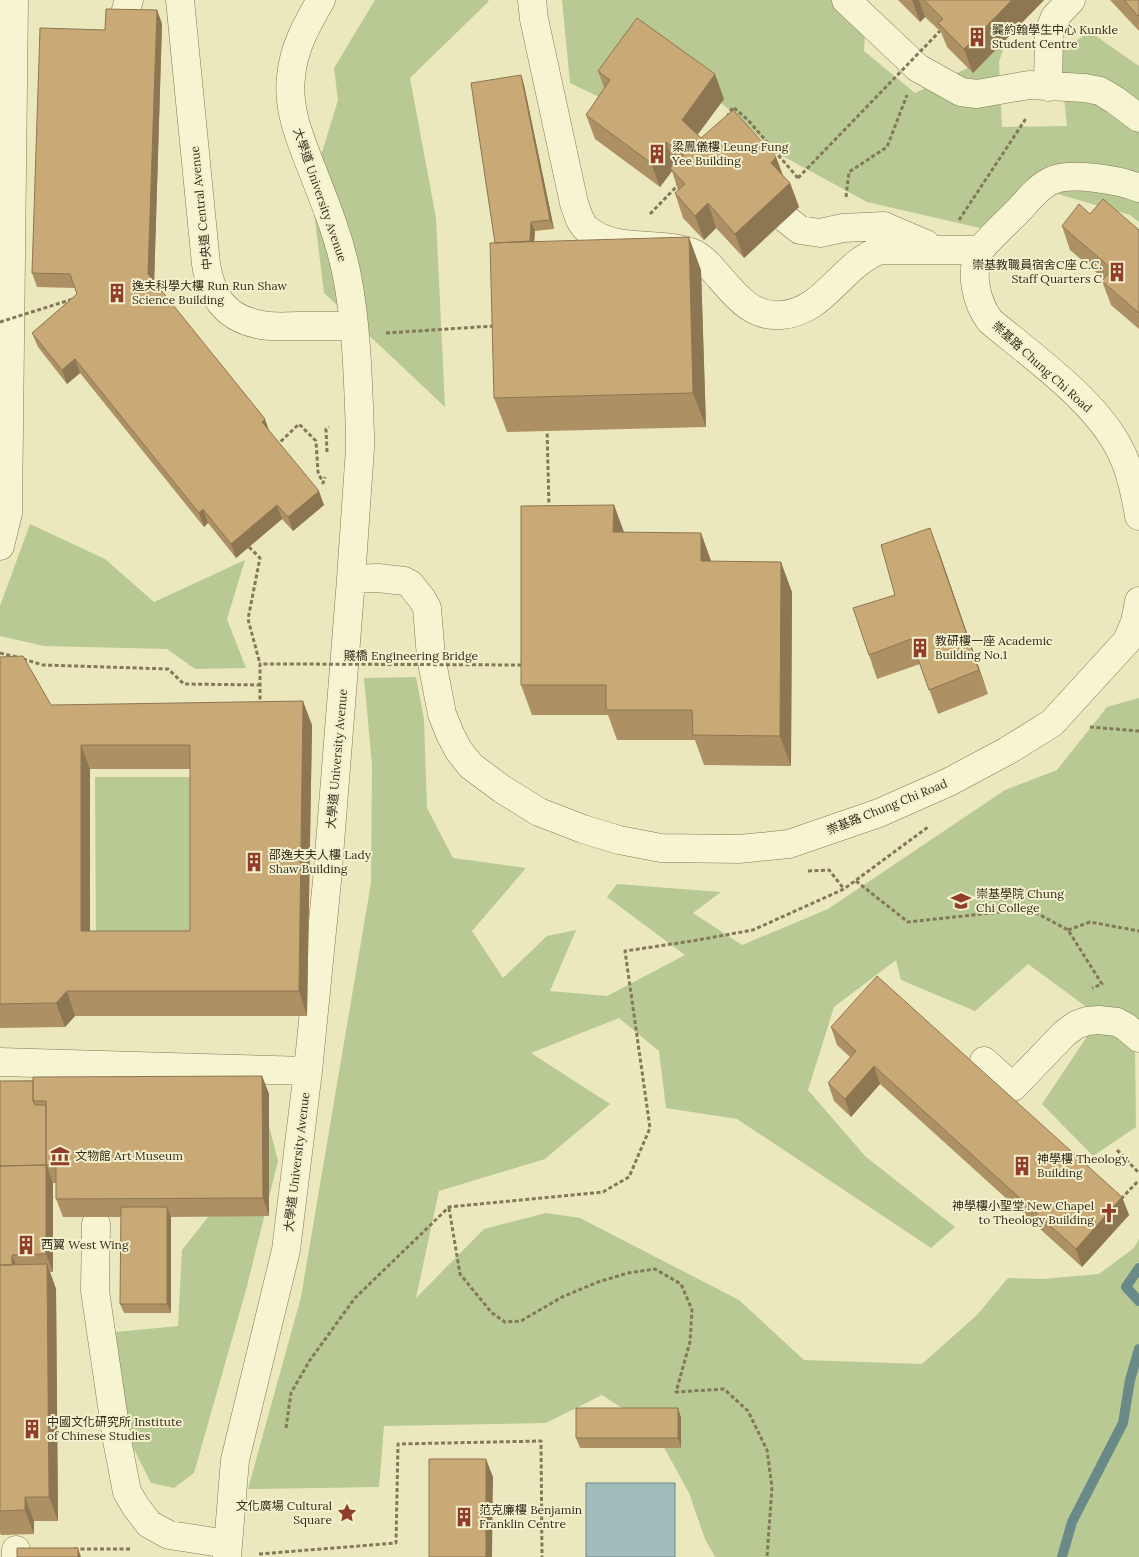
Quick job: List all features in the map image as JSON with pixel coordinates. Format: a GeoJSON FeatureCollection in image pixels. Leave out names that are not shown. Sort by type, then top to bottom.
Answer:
{"type":"FeatureCollection","features":[{"type":"Feature","properties":{"kind":"street"},"geometry":{"type":"LineString","coordinates":[[0,546],[8,513],[14,0]]}},
{"type":"Feature","properties":{"kind":"street","name":"中央道 Central Avenue"},"geometry":{"type":"LineString","coordinates":[[180,0],[206,264],[211,288],[216,298],[239,317],[256,324],[272,326],[354,326]]}},
{"type":"Feature","properties":{"kind":"street","name":"大學道 University Avenue"},"geometry":{"type":"LineString","coordinates":[[228,1550],[235,1460],[286,1250],[308,1071],[328,871],[351,579],[360,434],[354,326],[344,266],[325,202],[299,134],[290,93],[292,69],[299,41],[308,21],[321,0]]}},
{"type":"Feature","properties":{"kind":"street"},"geometry":{"type":"LineString","coordinates":[[846,0],[918,68],[966,93],[977,94],[1029,85],[1086,88],[1100,91],[1139,118]]}},
{"type":"Feature","properties":{"kind":"street"},"geometry":{"type":"LineString","coordinates":[[1048,87],[1049,32],[1055,17],[1071,0]]}},
{"type":"Feature","properties":{"kind":"street"},"geometry":{"type":"LineString","coordinates":[[533,10],[574,204],[579,219],[586,230],[597,236],[621,243],[678,250],[694,254],[705,261],[743,302],[750,308],[765,315],[782,315],[798,312],[814,304],[861,260],[874,252],[889,249],[980,250],[1032,197],[1053,180],[1070,176],[1100,179],[1139,188]]}},
{"type":"Feature","properties":{"kind":"street"},"geometry":{"type":"LineString","coordinates":[[786,219],[800,230],[820,233],[843,228],[884,226],[939,250]]}},
{"type":"Feature","properties":{"kind":"street","name":"崇基路 Chung Chi Road"},"geometry":{"type":"LineString","coordinates":[[980,250],[976,267],[976,293],[984,312],[990,321],[1071,390],[1097,416],[1118,446],[1126,463],[1139,516]]}},
{"type":"Feature","properties":{"kind":"street","name":"崇基路 Chung Chi Road"},"geometry":{"type":"LineString","coordinates":[[351,579],[378,578],[404,581],[410,584],[422,599],[427,608],[431,657],[442,714],[458,751],[471,766],[502,789],[539,812],[583,829],[628,842],[661,848],[739,849],[789,844],[879,813],[940,786],[1052,723],[1127,641],[1135,622],[1139,601]]}},
{"type":"Feature","properties":{"kind":"street"},"geometry":{"type":"LineString","coordinates":[[984,1061],[1013,1087],[1065,1033],[1076,1025],[1087,1021],[1099,1020],[1118,1022],[1139,1038]]}},
{"type":"Feature","properties":{"kind":"street"},"geometry":{"type":"LineString","coordinates":[[0,1062],[308,1071]]}},
{"type":"Feature","properties":{"kind":"street"},"geometry":{"type":"LineString","coordinates":[[96,1224],[95,1291],[117,1440],[127,1492],[149,1524],[169,1535],[228,1550]]}},
{"type":"Feature","properties":{"kind":"path"},"geometry":{"type":"LineString","coordinates":[[722,123],[733,107],[748,120],[798,178],[940,31]]}},
{"type":"Feature","properties":{"kind":"path"},"geometry":{"type":"LineString","coordinates":[[843,228],[849,172],[887,147],[918,68]]}},
{"type":"Feature","properties":{"kind":"path"},"geometry":{"type":"LineString","coordinates":[[939,250],[1048,87]]}},
{"type":"Feature","properties":{"kind":"path"},"geometry":{"type":"LineString","coordinates":[[0,322],[78,297]]}},
{"type":"Feature","properties":{"kind":"path"},"geometry":{"type":"LineString","coordinates":[[408,331],[504,325]]}},
{"type":"Feature","properties":{"kind":"path"},"geometry":{"type":"LineString","coordinates":[[547,422],[550,517]]}},
{"type":"Feature","properties":{"kind":"path"},"geometry":{"type":"LineString","coordinates":[[276,446],[299,424],[316,441],[318,472],[322,482],[328,472]]}},
{"type":"Feature","properties":{"kind":"path"},"geometry":{"type":"LineString","coordinates":[[327,457],[326,429],[330,426],[333,428]]}},
{"type":"Feature","properties":{"kind":"path"},"geometry":{"type":"LineString","coordinates":[[249,546],[260,558],[248,619],[260,664],[260,710]]}},
{"type":"Feature","properties":{"kind":"path"},"geometry":{"type":"LineString","coordinates":[[0,653],[43,665],[168,670],[184,684],[260,685]]}},
{"type":"Feature","properties":{"kind":"path","name":"賤橋 Engineering Bridge"},"geometry":{"type":"LineString","coordinates":[[260,664],[532,665]]}},
{"type":"Feature","properties":{"kind":"path"},"geometry":{"type":"LineString","coordinates":[[1052,723],[1139,731]]}},
{"type":"Feature","properties":{"kind":"path"},"geometry":{"type":"LineString","coordinates":[[286,1428],[291,1393],[310,1360],[354,1298],[449,1208],[603,1192],[629,1177],[650,1128],[626,951],[692,942],[753,930],[844,889],[930,826]]}},
{"type":"Feature","properties":{"kind":"path"},"geometry":{"type":"LineString","coordinates":[[856,880],[908,922],[1029,909],[1068,930],[1102,984]]}},
{"type":"Feature","properties":{"kind":"path"},"geometry":{"type":"LineString","coordinates":[[1068,930],[1090,922],[1139,932]]}},
{"type":"Feature","properties":{"kind":"path"},"geometry":{"type":"LineString","coordinates":[[1118,1150],[1139,1173]]}},
{"type":"Feature","properties":{"kind":"path"},"geometry":{"type":"LineString","coordinates":[[1115,1204],[1139,1180]]}},
{"type":"Feature","properties":{"kind":"path"},"geometry":{"type":"LineString","coordinates":[[449,1208],[460,1274],[492,1313],[505,1322],[521,1321],[562,1297],[598,1282],[628,1273],[655,1269],[681,1284],[692,1310],[690,1342],[676,1392],[724,1389],[748,1410],[767,1450],[772,1487],[767,1557]]}},
{"type":"Feature","properties":{"kind":"path"},"geometry":{"type":"LineString","coordinates":[[259,1554],[396,1542],[398,1444],[542,1441],[542,1557]]}},
{"type":"Feature","properties":{"kind":"path"},"geometry":{"type":"LineString","coordinates":[[66,1549],[138,1549]]}},
{"type":"Feature","properties":{"kind":"green space"},"geometry":{"type":"Polygon","coordinates":[[[375,0],[489,0],[410,78],[436,218],[445,407],[324,293],[311,188],[338,100],[334,68],[375,0]]]}},
{"type":"Feature","properties":{"kind":"green space"},"geometry":{"type":"Polygon","coordinates":[[[562,0],[867,0],[864,51],[915,93],[972,66],[1010,32],[999,61],[1002,127],[1067,126],[1059,51],[1090,32],[1139,66],[1139,222],[1130,215],[1058,194],[980,228],[867,202],[779,154],[682,68],[620,107],[570,83],[562,0]]]}},
{"type":"Feature","properties":{"kind":"green space"},"geometry":{"type":"Polygon","coordinates":[[[30,524],[105,559],[154,602],[245,560],[227,619],[246,668],[195,669],[167,649],[44,646],[0,636],[0,606],[30,524]]]}},
{"type":"Feature","properties":{"kind":"green space"},"geometry":{"type":"Polygon","coordinates":[[[416,677],[424,719],[427,808],[453,858],[526,868],[472,931],[503,978],[547,936],[576,930],[550,991],[607,996],[685,955],[607,897],[617,884],[721,892],[693,913],[742,945],[828,909],[1005,790],[1057,770],[1107,707],[1139,698],[1139,1038],[1135,1043],[1136,1127],[1093,1156],[1042,1104],[1100,1017],[1028,964],[975,1011],[901,980],[896,960],[834,1007],[808,1090],[865,1156],[955,1227],[931,1248],[737,1119],[666,1108],[659,1051],[619,1018],[531,1053],[610,1104],[545,1159],[439,1191],[416,1298],[484,1229],[546,1213],[580,1218],[739,1300],[804,1360],[922,1364],[977,1315],[1008,1278],[1043,1279],[1099,1274],[1134,1248],[1139,1239],[1139,1557],[715,1557],[705,1539],[689,1493],[654,1429],[602,1395],[546,1423],[384,1426],[379,1487],[248,1489],[301,1297],[371,883],[372,765],[364,678],[416,677]]]}},
{"type":"Feature","properties":{"kind":"green space"},"geometry":{"type":"Polygon","coordinates":[[[95,777],[194,777],[195,944],[96,944],[95,777]]]}},
{"type":"Feature","properties":{"kind":"green space"},"geometry":{"type":"Polygon","coordinates":[[[269,1126],[278,1161],[246,1290],[194,1473],[174,1488],[151,1483],[120,1422],[116,1332],[178,1326],[182,1250],[212,1212],[269,1126]]]}},
{"type":"Feature","properties":{"kind":"water"},"geometry":{"type":"Polygon","coordinates":[[[586,1483],[675,1483],[675,1557],[586,1557],[586,1483]]]}},
{"type":"Feature","properties":{"kind":"building"},"geometry":{"type":"Polygon","coordinates":[[[924,0],[1012,0],[964,49],[938,23],[943,19],[924,0]]]}},
{"type":"Feature","properties":{"kind":"building"},"geometry":{"type":"Polygon","coordinates":[[[1124,0],[1139,0],[1138,16],[1124,0]]]}},
{"type":"Feature","properties":{"kind":"building","name":"逸夫科學大樓 Run Run Shaw Science Building"},"geometry":{"type":"Polygon","coordinates":[[[106,9],[157,10],[148,274],[265,419],[262,422],[319,491],[288,517],[277,505],[231,544],[203,509],[199,513],[75,359],[62,370],[32,333],[77,294],[70,274],[32,273],[40,28],[105,30],[106,9]]]}},
{"type":"Feature","properties":{"kind":"building","name":"梁鳳儀樓 Leung Fung Yee Building"},"geometry":{"type":"Polygon","coordinates":[[[637,18],[715,74],[682,120],[701,138],[733,110],[776,157],[771,163],[790,183],[735,234],[708,203],[695,216],[675,193],[685,184],[670,168],[684,155],[666,142],[651,163],[586,115],[610,80],[598,71],[637,18]]]}},
{"type":"Feature","properties":{"kind":"building"},"geometry":{"type":"Polygon","coordinates":[[[521,75],[550,220],[531,222],[530,241],[495,243],[471,83],[521,75]]]}},
{"type":"Feature","properties":{"kind":"building","name":"崇基教職員宿舍C座 C.C. Staff Quarters C"},"geometry":{"type":"Polygon","coordinates":[[[1103,199],[1139,230],[1139,313],[1102,281],[1112,269],[1062,226],[1079,204],[1090,214],[1103,199]]]}},
{"type":"Feature","properties":{"kind":"building"},"geometry":{"type":"Polygon","coordinates":[[[689,237],[693,393],[494,398],[490,243],[689,237]]]}},
{"type":"Feature","properties":{"kind":"building"},"geometry":{"type":"Polygon","coordinates":[[[614,505],[613,532],[701,533],[701,561],[781,562],[780,736],[693,735],[692,710],[606,710],[606,685],[521,685],[521,506],[614,505]]]}},
{"type":"Feature","properties":{"kind":"building","name":"教研樓一座 Academic Building No.1"},"geometry":{"type":"Polygon","coordinates":[[[930,528],[979,670],[929,690],[911,639],[869,655],[853,608],[895,595],[881,545],[930,528]]]}},
{"type":"Feature","properties":{"kind":"building","name":"邵逸夫夫人樓 Lady Shaw Building"},"geometry":{"type":"Polygon","coordinates":[[[23,656],[51,705],[303,701],[299,991],[67,991],[56,1003],[0,1004],[0,657],[23,656]],[[81,745],[81,931],[190,931],[190,745],[81,745]]]}},
{"type":"Feature","properties":{"kind":"building","name":"神學樓 Theology Building"},"geometry":{"type":"Polygon","coordinates":[[[877,976],[1122,1197],[1076,1249],[874,1066],[845,1099],[828,1083],[856,1051],[831,1027],[877,976]]]}},
{"type":"Feature","properties":{"kind":"building"},"geometry":{"type":"Polygon","coordinates":[[[262,1076],[263,1198],[56,1199],[56,1165],[46,1165],[46,1101],[33,1101],[33,1077],[262,1076]]]}},
{"type":"Feature","properties":{"kind":"building"},"geometry":{"type":"Polygon","coordinates":[[[0,1081],[33,1081],[33,1101],[35,1105],[46,1105],[46,1165],[0,1166],[0,1081]]]}},
{"type":"Feature","properties":{"kind":"building","name":"西翼 West Wing"},"geometry":{"type":"Polygon","coordinates":[[[46,1165],[46,1254],[12,1255],[12,1265],[0,1265],[0,1166],[46,1165]]]}},
{"type":"Feature","properties":{"kind":"building"},"geometry":{"type":"Polygon","coordinates":[[[121,1207],[167,1207],[167,1304],[120,1304],[121,1207]]]}},
{"type":"Feature","properties":{"kind":"building","name":"中國文化研究所 Institute of Chinese Studies"},"geometry":{"type":"Polygon","coordinates":[[[47,1264],[49,1497],[25,1497],[25,1510],[0,1511],[0,1265],[47,1264]]]}},
{"type":"Feature","properties":{"kind":"building"},"geometry":{"type":"Polygon","coordinates":[[[576,1408],[678,1408],[678,1438],[576,1438],[576,1408]]]}},
{"type":"Feature","properties":{"kind":"building","name":"范克廉樓 Benjamin Franklin Centre"},"geometry":{"type":"Polygon","coordinates":[[[429,1459],[486,1459],[486,1557],[429,1557],[429,1459]]]}},
{"type":"Feature","properties":{"kind":"building"},"geometry":{"type":"Polygon","coordinates":[[[17,1548],[78,1548],[78,1557],[17,1557],[17,1548]]]}},
{"type":"Feature","properties":{"kind":"waterway"},"geometry":{"type":"LineString","coordinates":[[1139,1268],[1126,1287],[1139,1301]]}},
{"type":"Feature","properties":{"kind":"waterway"},"geometry":{"type":"LineString","coordinates":[[1062,1557],[1072,1522],[1123,1423],[1130,1380],[1139,1349]]}},
{"type":"Feature","properties":{"kind":"place","name":"龔約翰學生中心 Kunkle Student Centre"},"geometry":{"type":"Point","coordinates":[977,37]}},
{"type":"Feature","properties":{"kind":"place","name":"梁鳳儀樓 Leung Fung Yee Building"},"geometry":{"type":"Point","coordinates":[657,154]}},
{"type":"Feature","properties":{"kind":"place","name":"崇基教職員宿舍C座 C.C. Staff Quarters C"},"geometry":{"type":"Point","coordinates":[1117,272]}},
{"type":"Feature","properties":{"kind":"place","name":"逸夫科學大樓 Run Run Shaw Science Building"},"geometry":{"type":"Point","coordinates":[117,293]}},
{"type":"Feature","properties":{"kind":"place","name":"教研樓一座 Academic Building No.1"},"geometry":{"type":"Point","coordinates":[920,648]}},
{"type":"Feature","properties":{"kind":"place","name":"邵逸夫夫人樓 Lady Shaw Building"},"geometry":{"type":"Point","coordinates":[254,862]}},
{"type":"Feature","properties":{"kind":"place","name":"崇基學院 Chung Chi College"},"geometry":{"type":"Point","coordinates":[961,901]}},
{"type":"Feature","properties":{"kind":"place","name":"文物館 Art Museum"},"geometry":{"type":"Point","coordinates":[60,1156]}},
{"type":"Feature","properties":{"kind":"place","name":"神學樓 Theology Building"},"geometry":{"type":"Point","coordinates":[1022,1166]}},
{"type":"Feature","properties":{"kind":"place","name":"神學樓小聖堂 New Chapel to Theology Building"},"geometry":{"type":"Point","coordinates":[1109,1213]}},
{"type":"Feature","properties":{"kind":"place","name":"西翼 West Wing"},"geometry":{"type":"Point","coordinates":[26,1245]}},
{"type":"Feature","properties":{"kind":"place","name":"中國文化研究所 Institute of Chinese Studies"},"geometry":{"type":"Point","coordinates":[32,1429]}},
{"type":"Feature","properties":{"kind":"place","name":"文化廣場 Cultural Square"},"geometry":{"type":"Point","coordinates":[347,1513]}},
{"type":"Feature","properties":{"kind":"place","name":"范克廉樓 Benjamin Franklin Centre"},"geometry":{"type":"Point","coordinates":[464,1517]}}]}
